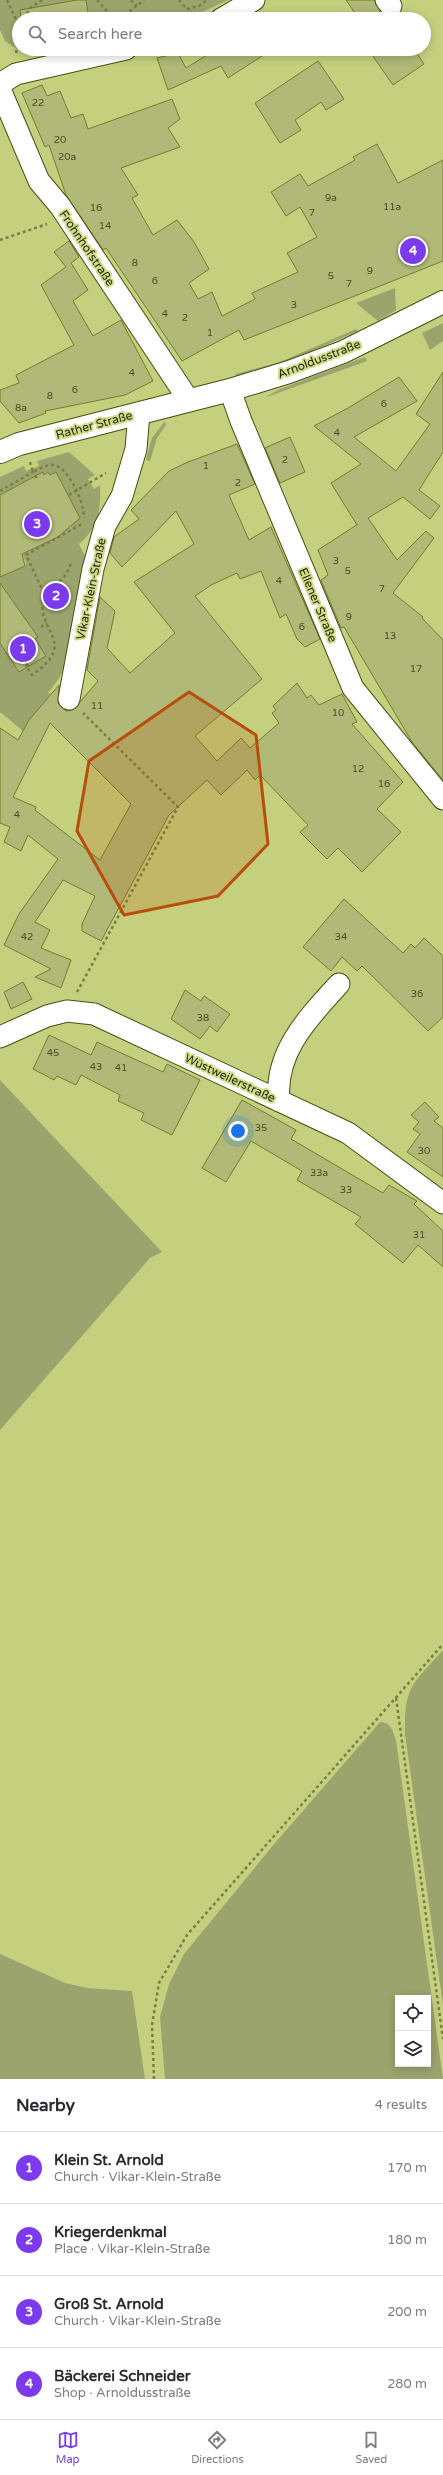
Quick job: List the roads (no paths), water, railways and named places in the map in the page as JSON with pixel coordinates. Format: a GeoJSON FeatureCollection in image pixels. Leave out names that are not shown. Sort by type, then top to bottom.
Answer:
{"type":"FeatureCollection","features":[{"type":"Feature","properties":{"kind":"main road","name":"Arnoldusstraße"},"geometry":{"type":"LineString","coordinates":[[188,399],[230,390],[289,372],[343,352],[443,302]]}},
{"type":"Feature","properties":{"kind":"main road","name":"Rather Straße"},"geometry":{"type":"LineString","coordinates":[[0,452],[19,444],[188,399]]}},
{"type":"Feature","properties":{"kind":"street"},"geometry":{"type":"LineString","coordinates":[[233,12],[254,0]]}},
{"type":"Feature","properties":{"kind":"street"},"geometry":{"type":"LineString","coordinates":[[0,84],[16,74],[95,56]]}},
{"type":"Feature","properties":{"kind":"street","name":"Frohnhofstraße"},"geometry":{"type":"LineString","coordinates":[[0,89],[39,181],[67,217],[188,399]]}},
{"type":"Feature","properties":{"kind":"street","name":"Ellener Straße"},"geometry":{"type":"LineString","coordinates":[[230,390],[241,421],[353,688],[443,799]]}},
{"type":"Feature","properties":{"kind":"street","name":"Vikar-Klein-Straße"},"geometry":{"type":"LineString","coordinates":[[69,699],[93,569],[106,526],[122,496],[136,449],[138,413]]}},
{"type":"Feature","properties":{"kind":"street"},"geometry":{"type":"LineString","coordinates":[[279,1101],[278,1088],[282,1065],[295,1035],[339,984]]}},
{"type":"Feature","properties":{"kind":"street","name":"Wüstweilerstraße"},"geometry":{"type":"LineString","coordinates":[[0,1037],[47,1016],[67,1012],[94,1014],[348,1133],[443,1203]]}},
{"type":"Feature","properties":{"kind":"place","name":"Bäckerei Schneider"},"geometry":{"type":"Point","coordinates":[413,251]}},
{"type":"Feature","properties":{"kind":"place","name":"Groß St. Arnold"},"geometry":{"type":"Point","coordinates":[37,524]}},
{"type":"Feature","properties":{"kind":"place","name":"Kriegerdenkmal"},"geometry":{"type":"Point","coordinates":[56,596]}},
{"type":"Feature","properties":{"kind":"place","name":"Klein St. Arnold"},"geometry":{"type":"Point","coordinates":[23,649]}}]}
